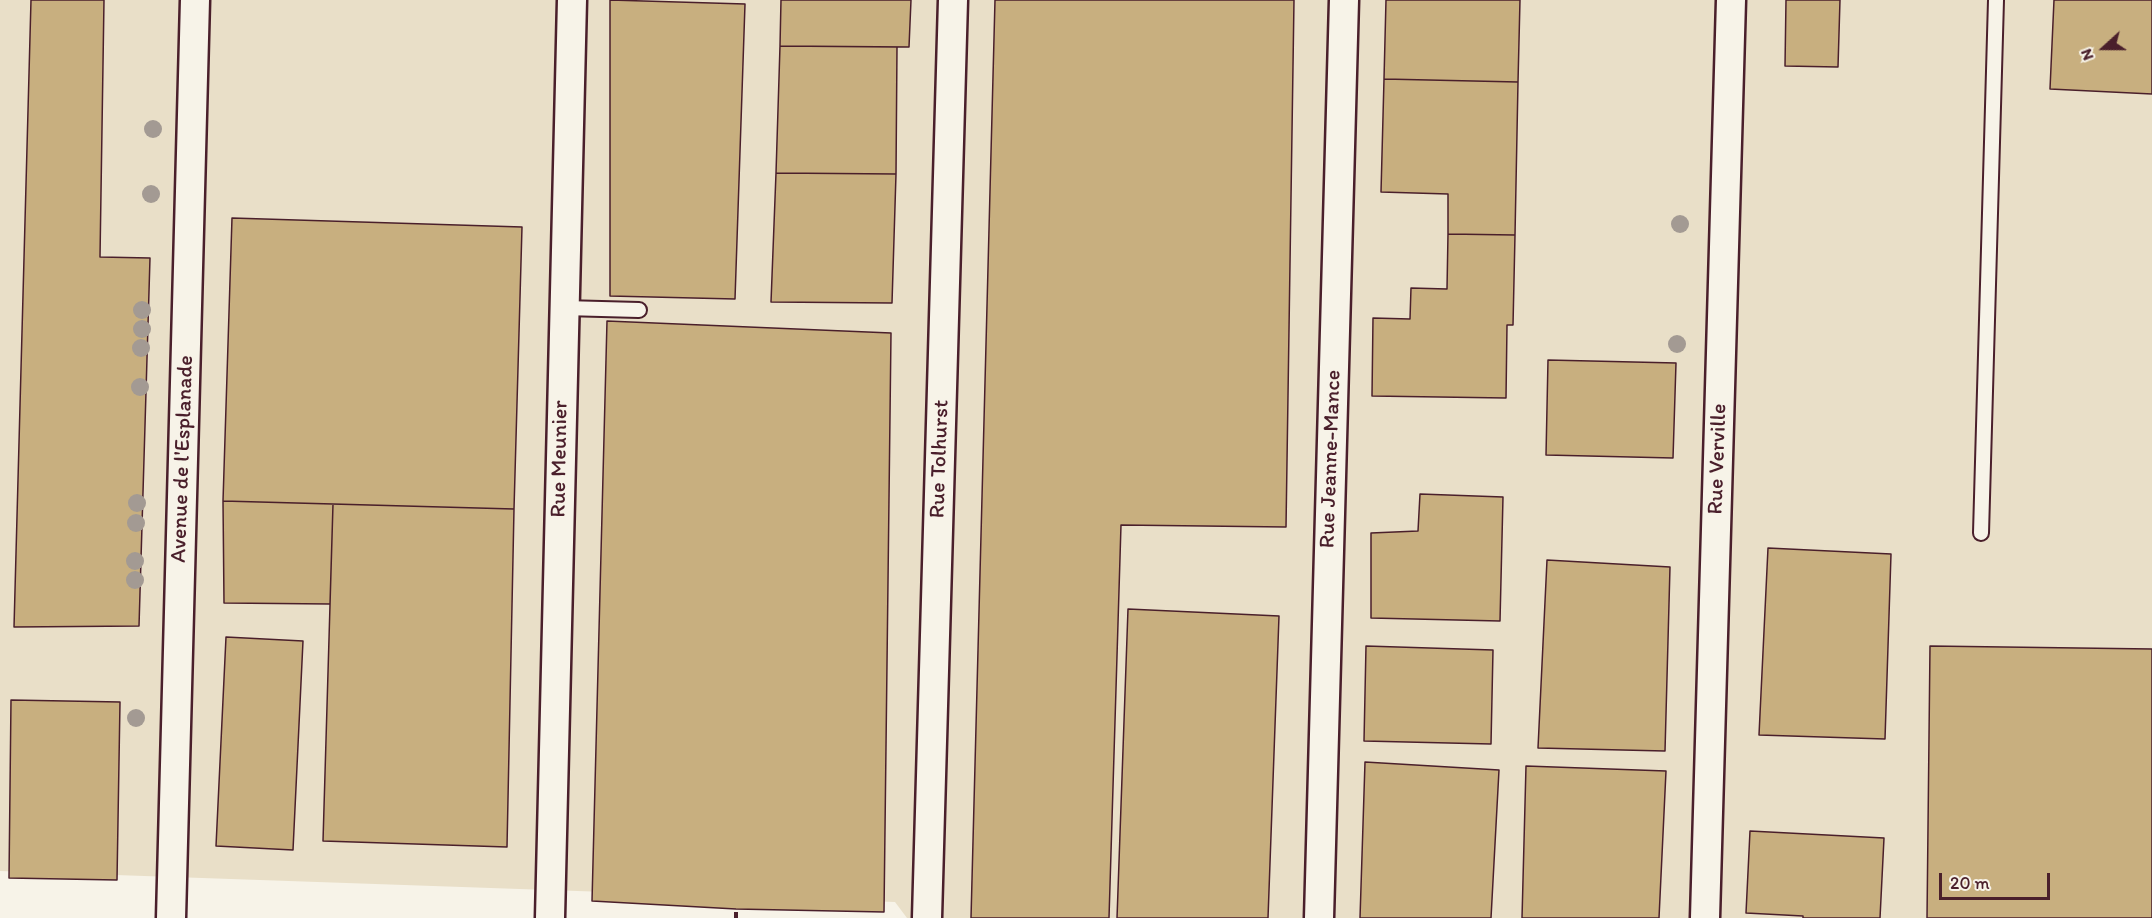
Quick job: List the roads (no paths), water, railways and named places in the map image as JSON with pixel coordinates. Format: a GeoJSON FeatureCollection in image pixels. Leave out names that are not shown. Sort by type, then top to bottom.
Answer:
{"type":"FeatureCollection","features":[{"type":"Feature","properties":{"kind":"street","name":"Avenue de l'Esplanade"},"geometry":{"type":"LineString","coordinates":[[171,918],[195,0]]}},
{"type":"Feature","properties":{"kind":"street","name":"Rue Meunier"},"geometry":{"type":"LineString","coordinates":[[550,918],[572,0]]}},
{"type":"Feature","properties":{"kind":"street","name":"Rue Tolhurst"},"geometry":{"type":"LineString","coordinates":[[927,918],[953,0]]}},
{"type":"Feature","properties":{"kind":"street","name":"Rue Jeanne-Mance"},"geometry":{"type":"LineString","coordinates":[[1319,918],[1344,0]]}},
{"type":"Feature","properties":{"kind":"street","name":"Rue Verville"},"geometry":{"type":"LineString","coordinates":[[1706,918],[1731,0]]}},
{"type":"Feature","properties":{"kind":"lane"},"geometry":{"type":"LineString","coordinates":[[1981,533],[1996,0]]}},
{"type":"Feature","properties":{"kind":"lane"},"geometry":{"type":"LineString","coordinates":[[564,308],[639,310]]}}]}
